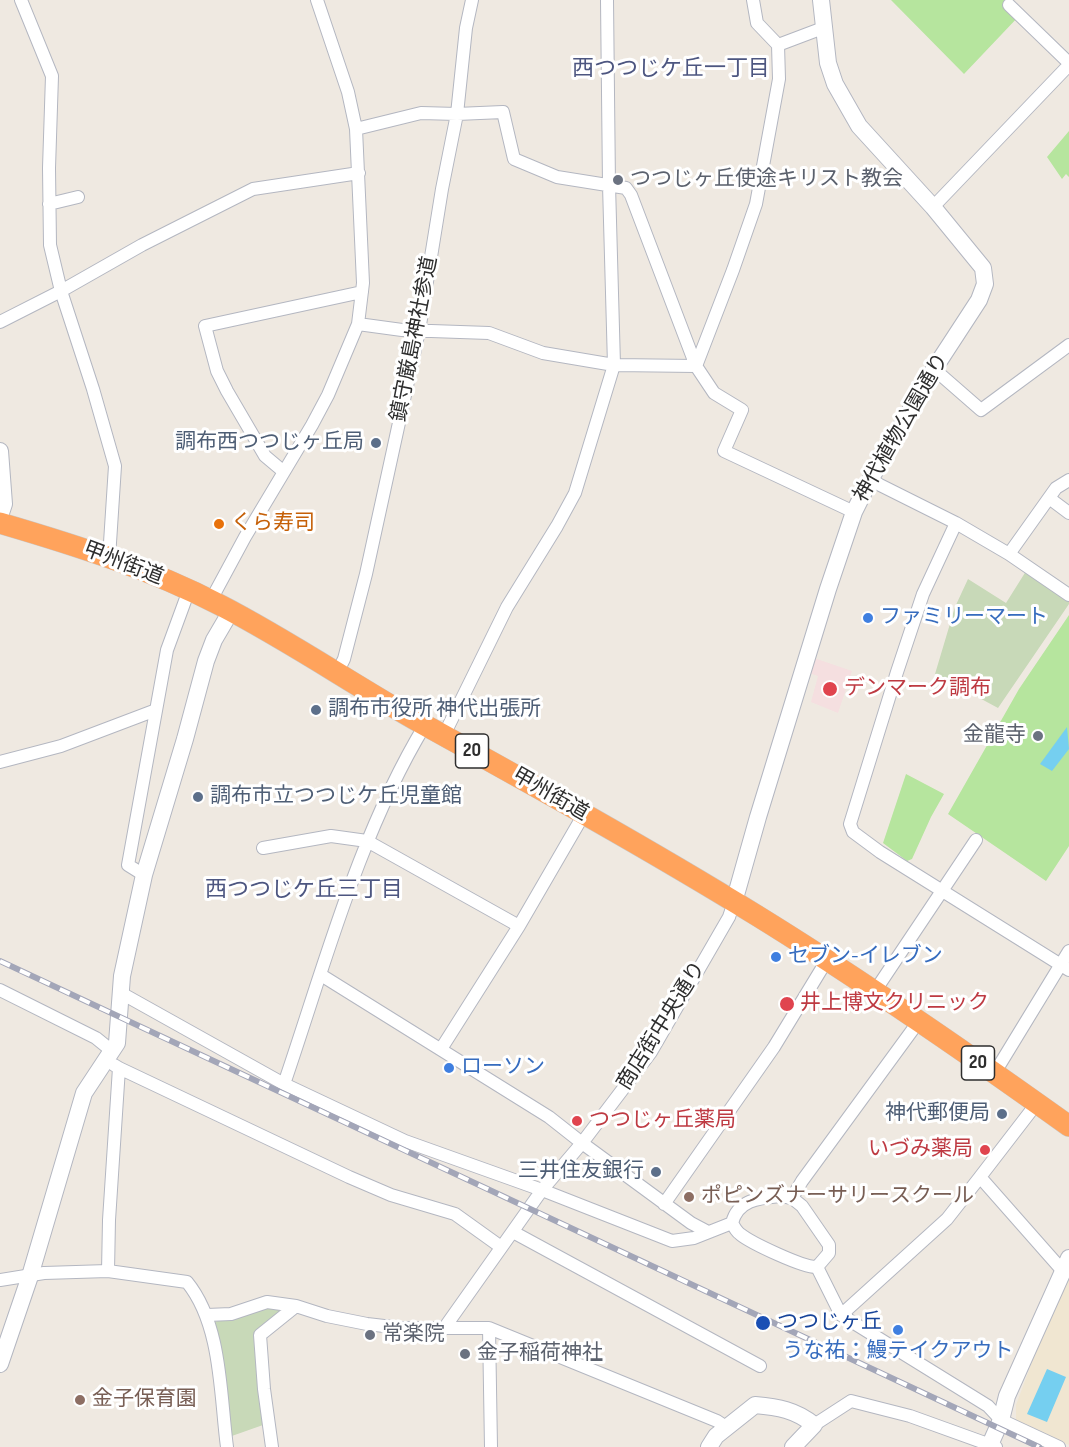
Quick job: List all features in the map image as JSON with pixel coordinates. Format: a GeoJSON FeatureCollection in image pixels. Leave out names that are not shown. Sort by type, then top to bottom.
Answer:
{"type":"FeatureCollection","features":[{"type":"Feature","properties":{"kind":"highway","name":"甲州街道"},"geometry":{"type":"LineString","coordinates":[[0,523],[109,558],[189,590],[231,611],[734,902],[919,1021],[1069,1126]]}},
{"type":"Feature","properties":{"kind":"street"},"geometry":{"type":"LineString","coordinates":[[21,0],[52,76],[50,245],[115,466],[109,558]]}},
{"type":"Feature","properties":{"kind":"street"},"geometry":{"type":"LineString","coordinates":[[211,600],[328,394],[358,324],[362,292],[356,129],[348,92],[317,0]]}},
{"type":"Feature","properties":{"kind":"street","name":"鎮守厳島神社参道"},"geometry":{"type":"LineString","coordinates":[[337,673],[344,659],[366,574],[419,331],[442,188],[458,114],[466,28],[472,0]]}},
{"type":"Feature","properties":{"kind":"street"},"geometry":{"type":"LineString","coordinates":[[284,1084],[367,841],[388,794],[435,730],[566,511],[575,493],[614,365],[609,185],[608,0]]}},
{"type":"Feature","properties":{"kind":"street"},"geometry":{"type":"LineString","coordinates":[[696,366],[756,204],[779,79],[778,45],[757,23],[753,0]]}},
{"type":"Feature","properties":{"kind":"street","name":"神代植物公園通り"},"geometry":{"type":"LineString","coordinates":[[734,902],[828,589],[854,512],[934,369],[979,300],[985,284],[983,268],[933,207],[860,126],[835,84],[828,63],[821,0]]}},
{"type":"Feature","properties":{"kind":"street"},"geometry":{"type":"LineString","coordinates":[[933,207],[1069,64],[1009,5]]}},
{"type":"Feature","properties":{"kind":"street"},"geometry":{"type":"LineString","coordinates":[[778,45],[823,28]]}},
{"type":"Feature","properties":{"kind":"street"},"geometry":{"type":"LineString","coordinates":[[356,129],[421,113],[503,112],[514,159],[557,177],[626,188],[631,195],[696,366],[714,393],[742,410],[724,451],[854,512]]}},
{"type":"Feature","properties":{"kind":"street"},"geometry":{"type":"LineString","coordinates":[[0,322],[62,291],[142,244],[253,189],[359,173]]}},
{"type":"Feature","properties":{"kind":"street"},"geometry":{"type":"LineString","coordinates":[[49,204],[78,197]]}},
{"type":"Feature","properties":{"kind":"street"},"geometry":{"type":"LineString","coordinates":[[284,472],[265,456],[227,391],[217,371],[205,326],[362,292]]}},
{"type":"Feature","properties":{"kind":"street"},"geometry":{"type":"LineString","coordinates":[[358,324],[419,331],[489,333],[543,353],[614,365],[696,366]]}},
{"type":"Feature","properties":{"kind":"street"},"geometry":{"type":"LineString","coordinates":[[934,369],[981,410],[1069,345]]}},
{"type":"Feature","properties":{"kind":"street"},"geometry":{"type":"LineString","coordinates":[[0,451],[4,504],[0,516]]}},
{"type":"Feature","properties":{"kind":"street"},"geometry":{"type":"LineString","coordinates":[[870,480],[956,523],[1009,554],[1069,595]]}},
{"type":"Feature","properties":{"kind":"street"},"geometry":{"type":"LineString","coordinates":[[1009,554],[1056,488],[1069,480]]}},
{"type":"Feature","properties":{"kind":"street"},"geometry":{"type":"LineString","coordinates":[[1049,498],[1069,513]]}},
{"type":"Feature","properties":{"kind":"street"},"geometry":{"type":"LineString","coordinates":[[956,523],[920,605],[850,824],[853,832],[880,852],[1065,968]]}},
{"type":"Feature","properties":{"kind":"street"},"geometry":{"type":"LineString","coordinates":[[144,875],[129,865],[167,650],[189,590]]}},
{"type":"Feature","properties":{"kind":"street"},"geometry":{"type":"LineString","coordinates":[[108,1271],[112,1059],[117,1043],[121,993],[133,922],[144,875],[206,661],[214,640],[231,611]]}},
{"type":"Feature","properties":{"kind":"street"},"geometry":{"type":"LineString","coordinates":[[0,762],[61,746],[156,710]]}},
{"type":"Feature","properties":{"kind":"street"},"geometry":{"type":"LineString","coordinates":[[441,1049],[519,926],[584,814]]}},
{"type":"Feature","properties":{"kind":"street"},"geometry":{"type":"LineString","coordinates":[[263,848],[331,836],[367,841],[519,926]]}},
{"type":"Feature","properties":{"kind":"street"},"geometry":{"type":"LineString","coordinates":[[874,991],[975,840]]}},
{"type":"Feature","properties":{"kind":"street","name":"商店街中央通り"},"geometry":{"type":"LineString","coordinates":[[445,1327],[542,1190],[582,1143],[651,1052],[723,927],[734,902]]}},
{"type":"Feature","properties":{"kind":"street"},"geometry":{"type":"LineString","coordinates":[[993,1074],[1065,968],[1069,951]]}},
{"type":"Feature","properties":{"kind":"street"},"geometry":{"type":"LineString","coordinates":[[664,1204],[774,1047],[827,960]]}},
{"type":"Feature","properties":{"kind":"street"},"geometry":{"type":"LineString","coordinates":[[321,975],[549,1117],[664,1204],[708,1232]]}},
{"type":"Feature","properties":{"kind":"street"},"geometry":{"type":"LineString","coordinates":[[0,990],[96,1038],[112,1059],[349,1177],[391,1194],[455,1214],[501,1247]]}},
{"type":"Feature","properties":{"kind":"street"},"geometry":{"type":"LineString","coordinates":[[121,993],[284,1084],[405,1141],[542,1190],[672,1241],[694,1238],[732,1223]]}},
{"type":"Feature","properties":{"kind":"street"},"geometry":{"type":"LineString","coordinates":[[792,1198],[802,1180],[919,1021]]}},
{"type":"Feature","properties":{"kind":"street"},"geometry":{"type":"LineString","coordinates":[[0,1364],[30,1276],[84,1094],[112,1059]]}},
{"type":"Feature","properties":{"kind":"street"},"geometry":{"type":"LineString","coordinates":[[841,1315],[947,1219],[1037,1103]]}},
{"type":"Feature","properties":{"kind":"street"},"geometry":{"type":"LineString","coordinates":[[793,1447],[814,1425],[850,1401],[910,1416],[992,1446],[1007,1396],[1066,1264],[980,1177]]}},
{"type":"Feature","properties":{"kind":"street"},"geometry":{"type":"LineString","coordinates":[[781,1196],[792,1198],[802,1206],[829,1245],[829,1253],[817,1267],[804,1265],[737,1232],[732,1223],[735,1212],[758,1199],[781,1196]]}},
{"type":"Feature","properties":{"kind":"street"},"geometry":{"type":"LineString","coordinates":[[513,1232],[760,1366]]}},
{"type":"Feature","properties":{"kind":"street"},"geometry":{"type":"LineString","coordinates":[[817,1267],[841,1315],[988,1406],[1001,1420],[1059,1447]]}},
{"type":"Feature","properties":{"kind":"street"},"geometry":{"type":"LineString","coordinates":[[0,1280],[45,1273],[108,1271],[187,1282],[207,1315],[218,1366],[227,1447]]}},
{"type":"Feature","properties":{"kind":"street"},"geometry":{"type":"LineString","coordinates":[[207,1315],[231,1314],[267,1302],[296,1306],[327,1316],[368,1324],[401,1328],[489,1328],[717,1420],[726,1427]]}},
{"type":"Feature","properties":{"kind":"street"},"geometry":{"type":"LineString","coordinates":[[272,1447],[260,1335],[296,1306]]}},
{"type":"Feature","properties":{"kind":"street"},"geometry":{"type":"LineString","coordinates":[[489,1328],[491,1447]]}},
{"type":"Feature","properties":{"kind":"street"},"geometry":{"type":"LineString","coordinates":[[709,1447],[716,1436],[755,1405],[787,1409],[814,1425]]}},
{"type":"Feature","properties":{"kind":"shaded area","name":"デンマーク調布"},"geometry":{"type":"Polygon","coordinates":[[[814,658],[852,671],[838,713],[811,702],[818,676],[809,673],[814,658]]]}},
{"type":"Feature","properties":{"kind":"shaded area"},"geometry":{"type":"Polygon","coordinates":[[[1069,1262],[1069,1445],[1016,1422],[1016,1405],[1069,1262]]]}},
{"type":"Feature","properties":{"kind":"green space"},"geometry":{"type":"Polygon","coordinates":[[[891,0],[1013,0],[1009,5],[1020,15],[964,74],[891,0]]]}},
{"type":"Feature","properties":{"kind":"green space"},"geometry":{"type":"Polygon","coordinates":[[[1069,131],[1069,177],[1066,174],[1062,179],[1047,157],[1069,131]]]}},
{"type":"Feature","properties":{"kind":"green space"},"geometry":{"type":"Polygon","coordinates":[[[1028,568],[1069,597],[1069,604],[998,708],[935,674],[955,607],[968,579],[1006,603],[1028,568]]]}},
{"type":"Feature","properties":{"kind":"green space"},"geometry":{"type":"Polygon","coordinates":[[[1069,615],[1069,846],[1046,881],[948,814],[1019,689],[1069,615]]]}},
{"type":"Feature","properties":{"kind":"green space"},"geometry":{"type":"Polygon","coordinates":[[[906,774],[944,794],[912,859],[907,861],[883,843],[906,774]]]}},
{"type":"Feature","properties":{"kind":"green space"},"geometry":{"type":"Polygon","coordinates":[[[279,1306],[281,1314],[255,1333],[263,1425],[229,1437],[226,1376],[214,1322],[279,1306]]]}},
{"type":"Feature","properties":{"kind":"water"},"geometry":{"type":"Polygon","coordinates":[[[1067,727],[1069,749],[1052,771],[1040,764],[1067,727]]]}},
{"type":"Feature","properties":{"kind":"water"},"geometry":{"type":"Polygon","coordinates":[[[1047,1369],[1066,1377],[1047,1422],[1027,1414],[1047,1369]]]}},
{"type":"Feature","properties":{"kind":"railway"},"geometry":{"type":"LineString","coordinates":[[0,961],[1039,1447]]}},
{"type":"Feature","properties":{"kind":"place","name":"つつじヶ丘使途キリスト教会"},"geometry":{"type":"Point","coordinates":[618,180]}},
{"type":"Feature","properties":{"kind":"place","name":"調布西つつじヶ丘局"},"geometry":{"type":"Point","coordinates":[376,443]}},
{"type":"Feature","properties":{"kind":"place","name":"くら寿司"},"geometry":{"type":"Point","coordinates":[219,524]}},
{"type":"Feature","properties":{"kind":"place","name":"ファミリーマート"},"geometry":{"type":"Point","coordinates":[868,618]}},
{"type":"Feature","properties":{"kind":"place","name":"デンマーク調布"},"geometry":{"type":"Point","coordinates":[830,689]}},
{"type":"Feature","properties":{"kind":"place","name":"調布市役所 神代出張所"},"geometry":{"type":"Point","coordinates":[316,710]}},
{"type":"Feature","properties":{"kind":"place","name":"金龍寺"},"geometry":{"type":"Point","coordinates":[1038,736]}},
{"type":"Feature","properties":{"kind":"place","name":"調布市立つつじケ丘児童館"},"geometry":{"type":"Point","coordinates":[198,797]}},
{"type":"Feature","properties":{"kind":"place","name":"セブン-イレブン"},"geometry":{"type":"Point","coordinates":[776,957]}},
{"type":"Feature","properties":{"kind":"place","name":"井上博文クリニック"},"geometry":{"type":"Point","coordinates":[787,1004]}},
{"type":"Feature","properties":{"kind":"place","name":"ローソン"},"geometry":{"type":"Point","coordinates":[449,1068]}},
{"type":"Feature","properties":{"kind":"place","name":"神代郵便局"},"geometry":{"type":"Point","coordinates":[1002,1114]}},
{"type":"Feature","properties":{"kind":"place","name":"つつじヶ丘薬局"},"geometry":{"type":"Point","coordinates":[577,1121]}},
{"type":"Feature","properties":{"kind":"place","name":"いづみ薬局"},"geometry":{"type":"Point","coordinates":[985,1150]}},
{"type":"Feature","properties":{"kind":"place","name":"三井住友銀行"},"geometry":{"type":"Point","coordinates":[656,1172]}},
{"type":"Feature","properties":{"kind":"place","name":"ポピンズナーサリースクール"},"geometry":{"type":"Point","coordinates":[689,1197]}},
{"type":"Feature","properties":{"kind":"place","name":"つつじヶ丘"},"geometry":{"type":"Point","coordinates":[763,1323]}},
{"type":"Feature","properties":{"kind":"place","name":"うな祐：鰻テイクアウト"},"geometry":{"type":"Point","coordinates":[898,1330]}},
{"type":"Feature","properties":{"kind":"place","name":"常楽院"},"geometry":{"type":"Point","coordinates":[370,1335]}},
{"type":"Feature","properties":{"kind":"place","name":"金子稲荷神社"},"geometry":{"type":"Point","coordinates":[465,1354]}},
{"type":"Feature","properties":{"kind":"place","name":"金子保育園"},"geometry":{"type":"Point","coordinates":[80,1400]}},
{"type":"Feature","properties":{"kind":"district","name":"西つつじケ丘一丁目"},"geometry":{"type":"Point","coordinates":[671,69]}},
{"type":"Feature","properties":{"kind":"district","name":"西つつじケ丘三丁目"},"geometry":{"type":"Point","coordinates":[304,890]}}]}
